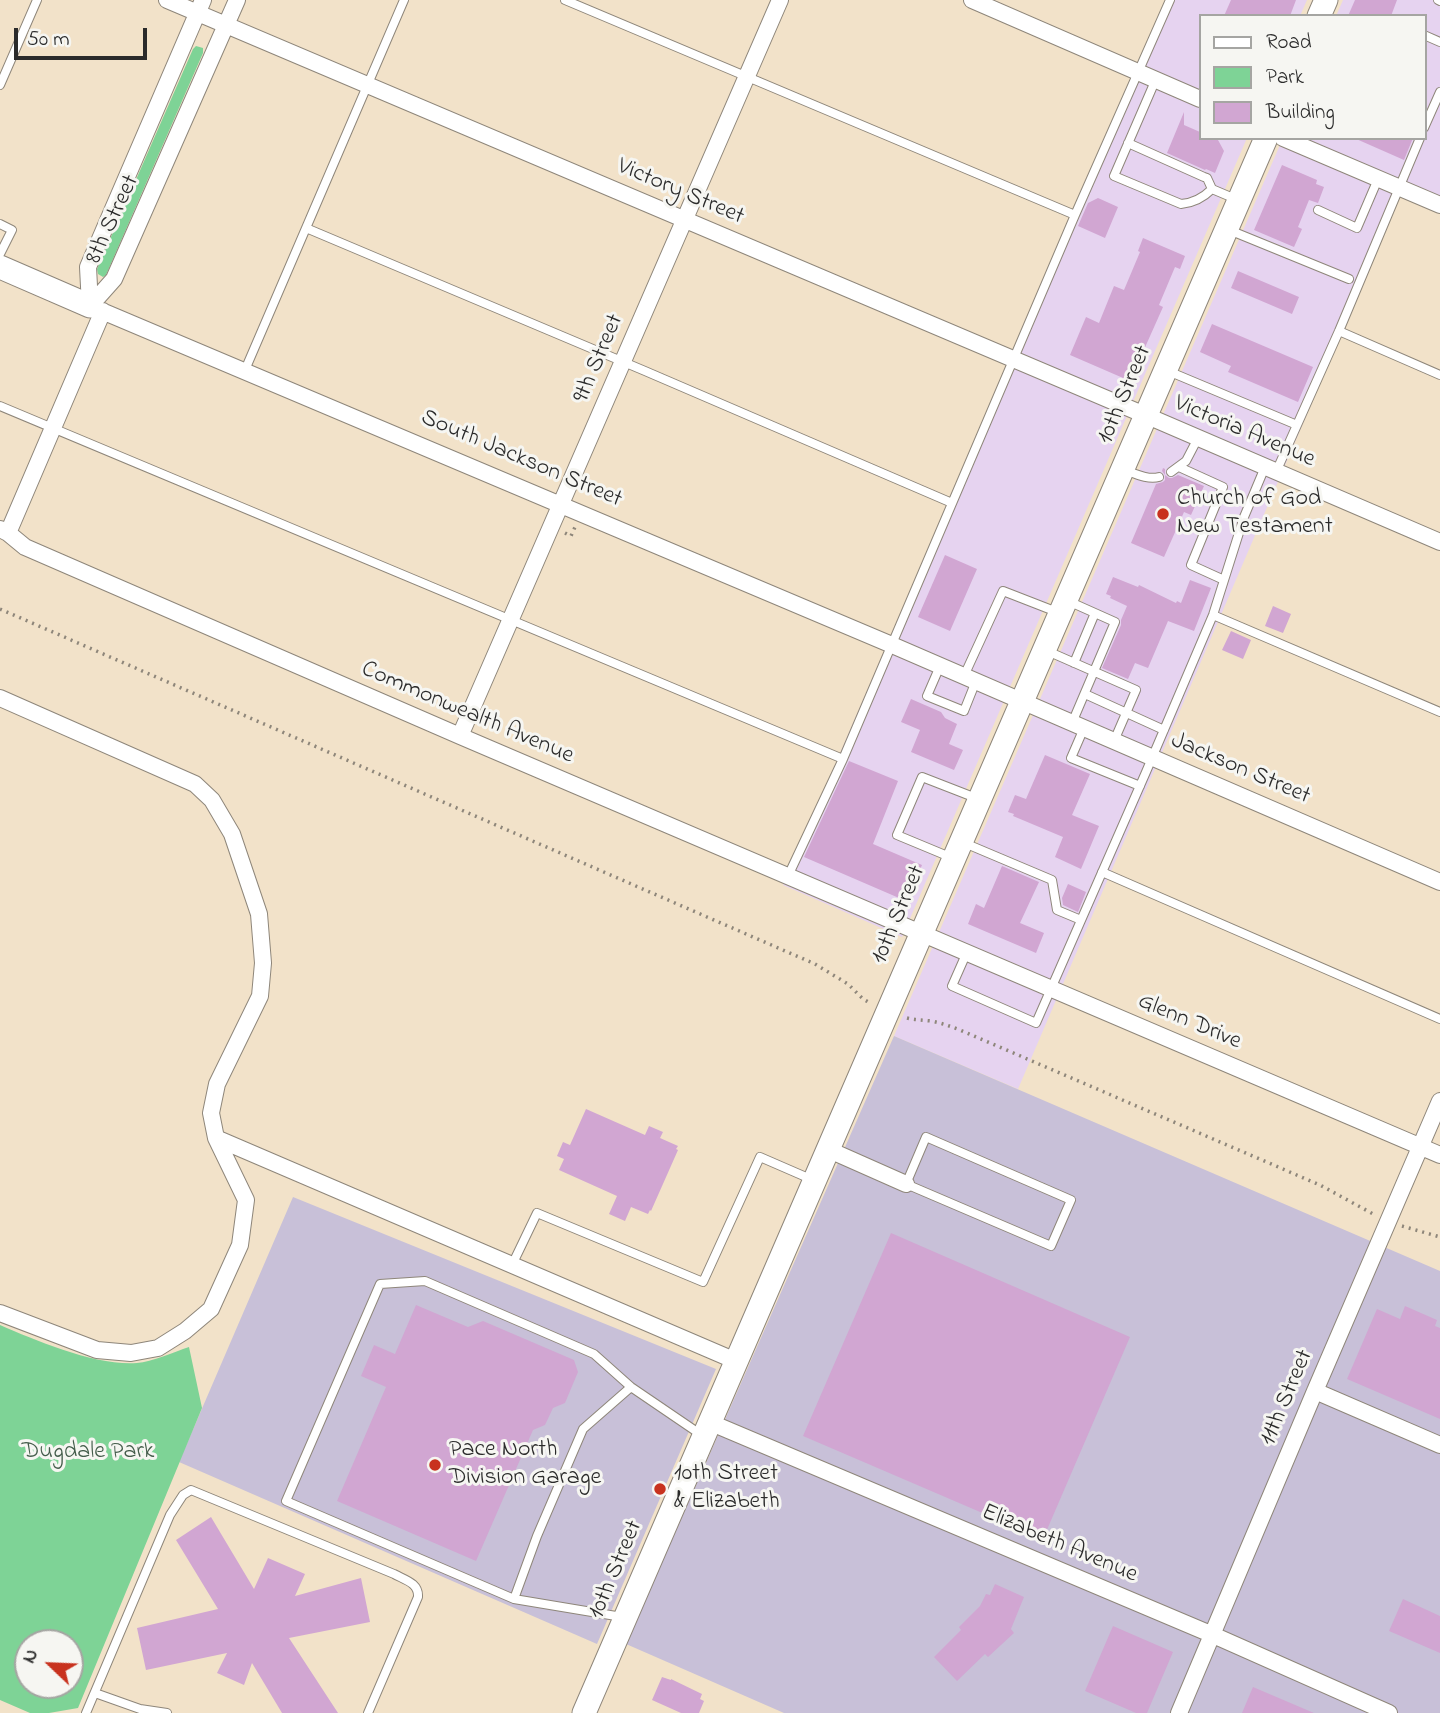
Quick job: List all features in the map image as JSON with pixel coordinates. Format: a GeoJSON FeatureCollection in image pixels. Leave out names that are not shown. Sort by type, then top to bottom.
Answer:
{"type":"FeatureCollection","features":[{"type":"Feature","properties":{"kind":"street","name":"Victory Street"},"geometry":{"type":"LineString","coordinates":[[167,0],[200,6],[226,25],[1145,415]]}},
{"type":"Feature","properties":{"kind":"street","name":"8th Street"},"geometry":{"type":"LineString","coordinates":[[4,531],[53,428],[97,309],[114,279],[237,0]]}},
{"type":"Feature","properties":{"kind":"street","name":"9th Street"},"geometry":{"type":"LineString","coordinates":[[460,736],[780,0]]}},
{"type":"Feature","properties":{"kind":"street"},"geometry":{"type":"LineString","coordinates":[[972,0],[1198,98]]}},
{"type":"Feature","properties":{"kind":"street","name":"8th Street"},"geometry":{"type":"LineString","coordinates":[[97,309],[88,267],[200,6]]}},
{"type":"Feature","properties":{"kind":"street","name":"10th Street"},"geometry":{"type":"LineString","coordinates":[[584,1713],[1265,140]]}},
{"type":"Feature","properties":{"kind":"street"},"geometry":{"type":"LineString","coordinates":[[1288,140],[1440,205]]}},
{"type":"Feature","properties":{"kind":"street","name":"South Jackson Street"},"geometry":{"type":"LineString","coordinates":[[0,267],[1022,701]]}},
{"type":"Feature","properties":{"kind":"street","name":"Victoria Avenue"},"geometry":{"type":"LineString","coordinates":[[1145,415],[1440,542]]}},
{"type":"Feature","properties":{"kind":"street","name":"Commonwealth Avenue"},"geometry":{"type":"LineString","coordinates":[[4,531],[25,547],[921,932]]}},
{"type":"Feature","properties":{"kind":"street"},"geometry":{"type":"LineString","coordinates":[[0,698],[195,784],[212,800],[232,834],[259,914],[263,963],[260,996],[217,1084],[211,1113],[216,1138],[246,1200],[240,1245],[211,1309],[185,1331],[158,1348],[131,1353],[97,1350],[0,1313]]}},
{"type":"Feature","properties":{"kind":"street","name":"Jackson Street"},"geometry":{"type":"LineString","coordinates":[[1022,701],[1440,882]]}},
{"type":"Feature","properties":{"kind":"street","name":"Glenn Drive"},"geometry":{"type":"LineString","coordinates":[[921,932],[1440,1155]]}},
{"type":"Feature","properties":{"kind":"street","name":"11th Street"},"geometry":{"type":"LineString","coordinates":[[1179,1713],[1440,1101]]}},
{"type":"Feature","properties":{"kind":"street"},"geometry":{"type":"LineString","coordinates":[[216,1138],[736,1361]]}},
{"type":"Feature","properties":{"kind":"street"},"geometry":{"type":"LineString","coordinates":[[827,1149],[906,1184]]}},
{"type":"Feature","properties":{"kind":"street"},"geometry":{"type":"LineString","coordinates":[[1315,1391],[1440,1445]]}},
{"type":"Feature","properties":{"kind":"street","name":"Elizabeth Avenue"},"geometry":{"type":"LineString","coordinates":[[706,1429],[1213,1634],[1389,1713]]}},
{"type":"Feature","properties":{"kind":"lane"},"geometry":{"type":"LineString","coordinates":[[0,85],[37,0]]}},
{"type":"Feature","properties":{"kind":"lane"},"geometry":{"type":"LineString","coordinates":[[245,370],[404,0]]}},
{"type":"Feature","properties":{"kind":"lane"},"geometry":{"type":"LineString","coordinates":[[565,0],[1075,215]]}},
{"type":"Feature","properties":{"kind":"lane"},"geometry":{"type":"LineString","coordinates":[[788,877],[843,759],[1075,215],[1170,0]]}},
{"type":"Feature","properties":{"kind":"lane"},"geometry":{"type":"LineString","coordinates":[[1156,79],[1114,176],[1181,204],[1192,203],[1212,189]]}},
{"type":"Feature","properties":{"kind":"lane"},"geometry":{"type":"LineString","coordinates":[[1428,109],[1440,92]]}},
{"type":"Feature","properties":{"kind":"lane"},"geometry":{"type":"LineString","coordinates":[[967,952],[952,986],[1036,1023],[1213,615],[1244,517],[1297,425],[1419,140]]}},
{"type":"Feature","properties":{"kind":"lane"},"geometry":{"type":"LineString","coordinates":[[1128,143],[1207,178],[1212,189],[1239,200]]}},
{"type":"Feature","properties":{"kind":"lane"},"geometry":{"type":"LineString","coordinates":[[1318,210],[1357,228],[1378,179]]}},
{"type":"Feature","properties":{"kind":"lane"},"geometry":{"type":"LineString","coordinates":[[0,224],[12,230],[0,254]]}},
{"type":"Feature","properties":{"kind":"lane"},"geometry":{"type":"LineString","coordinates":[[306,228],[624,361],[952,503]]}},
{"type":"Feature","properties":{"kind":"lane"},"geometry":{"type":"LineString","coordinates":[[1226,229],[1349,279]]}},
{"type":"Feature","properties":{"kind":"lane"},"geometry":{"type":"LineString","coordinates":[[1339,331],[1440,375]]}},
{"type":"Feature","properties":{"kind":"lane"},"geometry":{"type":"LineString","coordinates":[[1165,370],[1297,425]]}},
{"type":"Feature","properties":{"kind":"lane"},"geometry":{"type":"LineString","coordinates":[[0,406],[843,759]]}},
{"type":"Feature","properties":{"kind":"lane"},"geometry":{"type":"LineString","coordinates":[[1198,439],[1187,459],[1175,469],[1223,487],[1191,565],[1224,580]]}},
{"type":"Feature","properties":{"kind":"lane"},"geometry":{"type":"LineString","coordinates":[[1122,469],[1147,477],[1159,477]]}},
{"type":"Feature","properties":{"kind":"lane"},"geometry":{"type":"LineString","coordinates":[[940,666],[927,696],[964,711],[970,679],[1003,591],[1095,613],[1115,622],[1085,694],[1071,758],[1140,786]]}},
{"type":"Feature","properties":{"kind":"lane"},"geometry":{"type":"LineString","coordinates":[[1074,663],[1095,613]]}},
{"type":"Feature","properties":{"kind":"lane"},"geometry":{"type":"LineString","coordinates":[[1213,615],[1440,712]]}},
{"type":"Feature","properties":{"kind":"lane"},"geometry":{"type":"LineString","coordinates":[[1044,649],[1136,690],[1114,741]]}},
{"type":"Feature","properties":{"kind":"lane"},"geometry":{"type":"LineString","coordinates":[[1085,694],[1164,730]]}},
{"type":"Feature","properties":{"kind":"lane"},"geometry":{"type":"LineString","coordinates":[[979,800],[922,777],[897,835],[957,850],[1052,880],[1057,910],[1081,920]]}},
{"type":"Feature","properties":{"kind":"lane"},"geometry":{"type":"LineString","coordinates":[[1102,872],[1440,1019]]}},
{"type":"Feature","properties":{"kind":"lane"},"geometry":{"type":"LineString","coordinates":[[926,1137],[1071,1200],[1051,1246],[906,1184],[926,1137]]}},
{"type":"Feature","properties":{"kind":"lane"},"geometry":{"type":"LineString","coordinates":[[512,1265],[537,1213],[703,1282],[760,1157],[813,1181]]}},
{"type":"Feature","properties":{"kind":"lane"},"geometry":{"type":"LineString","coordinates":[[625,1618],[514,1599],[286,1501],[380,1284],[425,1281],[594,1354],[631,1387],[706,1429]]}},
{"type":"Feature","properties":{"kind":"lane"},"geometry":{"type":"LineString","coordinates":[[514,1599],[537,1536],[583,1429],[631,1387]]}},
{"type":"Feature","properties":{"kind":"lane"},"geometry":{"type":"LineString","coordinates":[[86,1713],[170,1515],[183,1496],[191,1490],[394,1574],[416,1587],[418,1597],[368,1713]]}},
{"type":"Feature","properties":{"kind":"lane"},"geometry":{"type":"LineString","coordinates":[[95,1693],[140,1709],[167,1713]]}},
{"type":"Feature","properties":{"kind":"path"},"geometry":{"type":"LineString","coordinates":[[0,609],[815,964],[848,984],[863,999],[873,1004]]}},
{"type":"Feature","properties":{"kind":"path"},"geometry":{"type":"LineString","coordinates":[[904,1017],[944,1024],[973,1035],[1320,1185],[1377,1216]]}},
{"type":"Feature","properties":{"kind":"path"},"geometry":{"type":"LineString","coordinates":[[1398,1226],[1440,1237]]}},
{"type":"Feature","properties":{"kind":"shaded area"},"geometry":{"type":"Polygon","coordinates":[[[1166,0],[1307,0],[1301,14],[1198,14],[1198,140],[1246,140],[902,937],[783,885],[1166,0]]]}},
{"type":"Feature","properties":{"kind":"shaded area"},"geometry":{"type":"Polygon","coordinates":[[[1343,0],[1440,0],[1440,208],[1402,192],[1018,1089],[894,1036],[1282,140],[1426,140],[1426,14],[1337,14],[1343,0]]]}},
{"type":"Feature","properties":{"kind":"shaded area"},"geometry":{"type":"Polygon","coordinates":[[[894,1036],[1440,1271],[1440,1713],[784,1713],[626,1644],[894,1036]]]}},
{"type":"Feature","properties":{"kind":"shaded area"},"geometry":{"type":"Polygon","coordinates":[[[293,1197],[716,1369],[597,1644],[179,1462],[293,1197]]]}},
{"type":"Feature","properties":{"kind":"green space"},"geometry":{"type":"Polygon","coordinates":[[[196,46],[203,48],[203,53],[103,277],[98,274],[97,269],[196,46]]]}},
{"type":"Feature","properties":{"kind":"green space","name":"Dugdale Park"},"geometry":{"type":"Polygon","coordinates":[[[0,1325],[85,1357],[121,1363],[149,1361],[189,1347],[202,1408],[84,1693],[84,1629],[14,1629],[14,1699],[82,1699],[78,1708],[30,1713],[0,1700],[0,1325]]]}},
{"type":"Feature","properties":{"kind":"building"},"geometry":{"type":"Polygon","coordinates":[[[1231,0],[1296,0],[1291,14],[1225,14],[1231,0]]]}},
{"type":"Feature","properties":{"kind":"building"},"geometry":{"type":"Polygon","coordinates":[[[1355,0],[1397,0],[1392,14],[1349,14],[1355,0]]]}},
{"type":"Feature","properties":{"kind":"building"},"geometry":{"type":"Polygon","coordinates":[[[1184,112],[1184,125],[1198,131],[1198,140],[1218,140],[1224,151],[1215,173],[1167,153],[1184,112]]]}},
{"type":"Feature","properties":{"kind":"building"},"geometry":{"type":"Polygon","coordinates":[[[1359,140],[1412,140],[1404,160],[1359,140]]]}},
{"type":"Feature","properties":{"kind":"building"},"geometry":{"type":"Polygon","coordinates":[[[1282,165],[1317,180],[1316,184],[1324,187],[1318,203],[1309,200],[1298,227],[1302,229],[1294,247],[1254,230],[1282,165]]]}},
{"type":"Feature","properties":{"kind":"building"},"geometry":{"type":"Polygon","coordinates":[[[1098,198],[1118,207],[1105,238],[1078,226],[1088,203],[1098,198]]]}},
{"type":"Feature","properties":{"kind":"building"},"geometry":{"type":"Polygon","coordinates":[[[1143,238],[1185,256],[1180,269],[1175,267],[1159,305],[1163,307],[1130,381],[1070,355],[1086,317],[1099,323],[1114,286],[1124,290],[1143,238]]]}},
{"type":"Feature","properties":{"kind":"building"},"geometry":{"type":"Polygon","coordinates":[[[1238,271],[1299,297],[1292,314],[1231,288],[1238,271]]]}},
{"type":"Feature","properties":{"kind":"building"},"geometry":{"type":"Polygon","coordinates":[[[1212,324],[1313,367],[1298,402],[1228,372],[1231,366],[1200,352],[1212,324]]]}},
{"type":"Feature","properties":{"kind":"building","name":"Church of God New Testament"},"geometry":{"type":"Polygon","coordinates":[[[1165,475],[1172,478],[1178,475],[1204,486],[1191,515],[1184,512],[1164,557],[1131,543],[1156,484],[1165,480],[1165,475]]]}},
{"type":"Feature","properties":{"kind":"building"},"geometry":{"type":"Polygon","coordinates":[[[945,555],[977,569],[950,631],[918,617],[945,555]]]}},
{"type":"Feature","properties":{"kind":"building"},"geometry":{"type":"Polygon","coordinates":[[[1113,577],[1138,587],[1139,585],[1176,603],[1181,603],[1190,580],[1211,588],[1194,631],[1168,621],[1148,668],[1135,663],[1128,679],[1102,668],[1127,606],[1106,594],[1113,577]]]}},
{"type":"Feature","properties":{"kind":"building"},"geometry":{"type":"Polygon","coordinates":[[[1273,606],[1291,614],[1283,633],[1265,626],[1273,606]]]}},
{"type":"Feature","properties":{"kind":"building"},"geometry":{"type":"Polygon","coordinates":[[[1231,631],[1251,640],[1243,659],[1222,650],[1231,631]]]}},
{"type":"Feature","properties":{"kind":"building"},"geometry":{"type":"Polygon","coordinates":[[[911,699],[941,712],[945,718],[957,724],[949,744],[963,750],[954,770],[911,752],[920,730],[901,722],[911,699]]]}},
{"type":"Feature","properties":{"kind":"building"},"geometry":{"type":"Polygon","coordinates":[[[1045,755],[1090,774],[1072,815],[1099,826],[1081,869],[1055,857],[1063,837],[1008,812],[1015,795],[1026,799],[1045,755]]]}},
{"type":"Feature","properties":{"kind":"building"},"geometry":{"type":"Polygon","coordinates":[[[849,761],[898,781],[873,844],[922,865],[906,901],[804,857],[849,761]]]}},
{"type":"Feature","properties":{"kind":"building"},"geometry":{"type":"Polygon","coordinates":[[[1002,866],[1039,882],[1020,923],[1044,933],[1036,953],[968,924],[976,904],[984,908],[1002,866]]]}},
{"type":"Feature","properties":{"kind":"building"},"geometry":{"type":"Polygon","coordinates":[[[1068,884],[1086,892],[1078,912],[1063,905],[1062,898],[1068,884]]]}},
{"type":"Feature","properties":{"kind":"building"},"geometry":{"type":"Polygon","coordinates":[[[586,1109],[645,1135],[649,1126],[663,1132],[660,1138],[678,1146],[648,1214],[631,1207],[625,1221],[609,1214],[617,1196],[559,1170],[564,1159],[557,1156],[563,1142],[570,1145],[586,1109]]]}},
{"type":"Feature","properties":{"kind":"building"},"geometry":{"type":"Polygon","coordinates":[[[891,1233],[1130,1337],[1043,1539],[803,1436],[891,1233]]]}},
{"type":"Feature","properties":{"kind":"building","name":"Pace North Division Garage"},"geometry":{"type":"Polygon","coordinates":[[[416,1305],[468,1327],[483,1321],[574,1360],[578,1372],[565,1403],[553,1408],[545,1425],[533,1430],[476,1561],[337,1501],[386,1387],[361,1376],[374,1345],[395,1354],[416,1305]]]}},
{"type":"Feature","properties":{"kind":"building"},"geometry":{"type":"Polygon","coordinates":[[[1405,1306],[1437,1320],[1435,1326],[1440,1328],[1440,1419],[1347,1379],[1377,1309],[1400,1319],[1405,1306]]]}},
{"type":"Feature","properties":{"kind":"building"},"geometry":{"type":"Polygon","coordinates":[[[211,1517],[254,1589],[268,1558],[305,1574],[295,1596],[361,1578],[370,1622],[289,1638],[338,1713],[282,1713],[252,1663],[244,1685],[217,1673],[227,1653],[146,1670],[137,1628],[218,1609],[176,1540],[211,1517]]]}},
{"type":"Feature","properties":{"kind":"building"},"geometry":{"type":"Polygon","coordinates":[[[995,1584],[1024,1597],[1011,1629],[1014,1633],[988,1657],[985,1654],[957,1681],[934,1657],[961,1630],[959,1627],[980,1606],[986,1594],[990,1595],[995,1584]]]}},
{"type":"Feature","properties":{"kind":"building"},"geometry":{"type":"Polygon","coordinates":[[[1403,1599],[1440,1616],[1440,1653],[1389,1631],[1403,1599]]]}},
{"type":"Feature","properties":{"kind":"building"},"geometry":{"type":"Polygon","coordinates":[[[1113,1626],[1173,1652],[1147,1713],[1136,1713],[1085,1691],[1113,1626]]]}},
{"type":"Feature","properties":{"kind":"building"},"geometry":{"type":"Polygon","coordinates":[[[662,1677],[702,1694],[700,1699],[704,1701],[699,1713],[681,1713],[652,1700],[662,1677]]]}},
{"type":"Feature","properties":{"kind":"building"},"geometry":{"type":"Polygon","coordinates":[[[1253,1687],[1314,1713],[1242,1713],[1253,1687]]]}},
{"type":"Feature","properties":{"kind":"place","name":"Church of God New Testament"},"geometry":{"type":"Point","coordinates":[1163,514]}},
{"type":"Feature","properties":{"kind":"place","name":"Pace North Division Garage"},"geometry":{"type":"Point","coordinates":[435,1465]}},
{"type":"Feature","properties":{"kind":"place","name":"10th Street & Elizabeth"},"geometry":{"type":"Point","coordinates":[660,1489]}}]}
